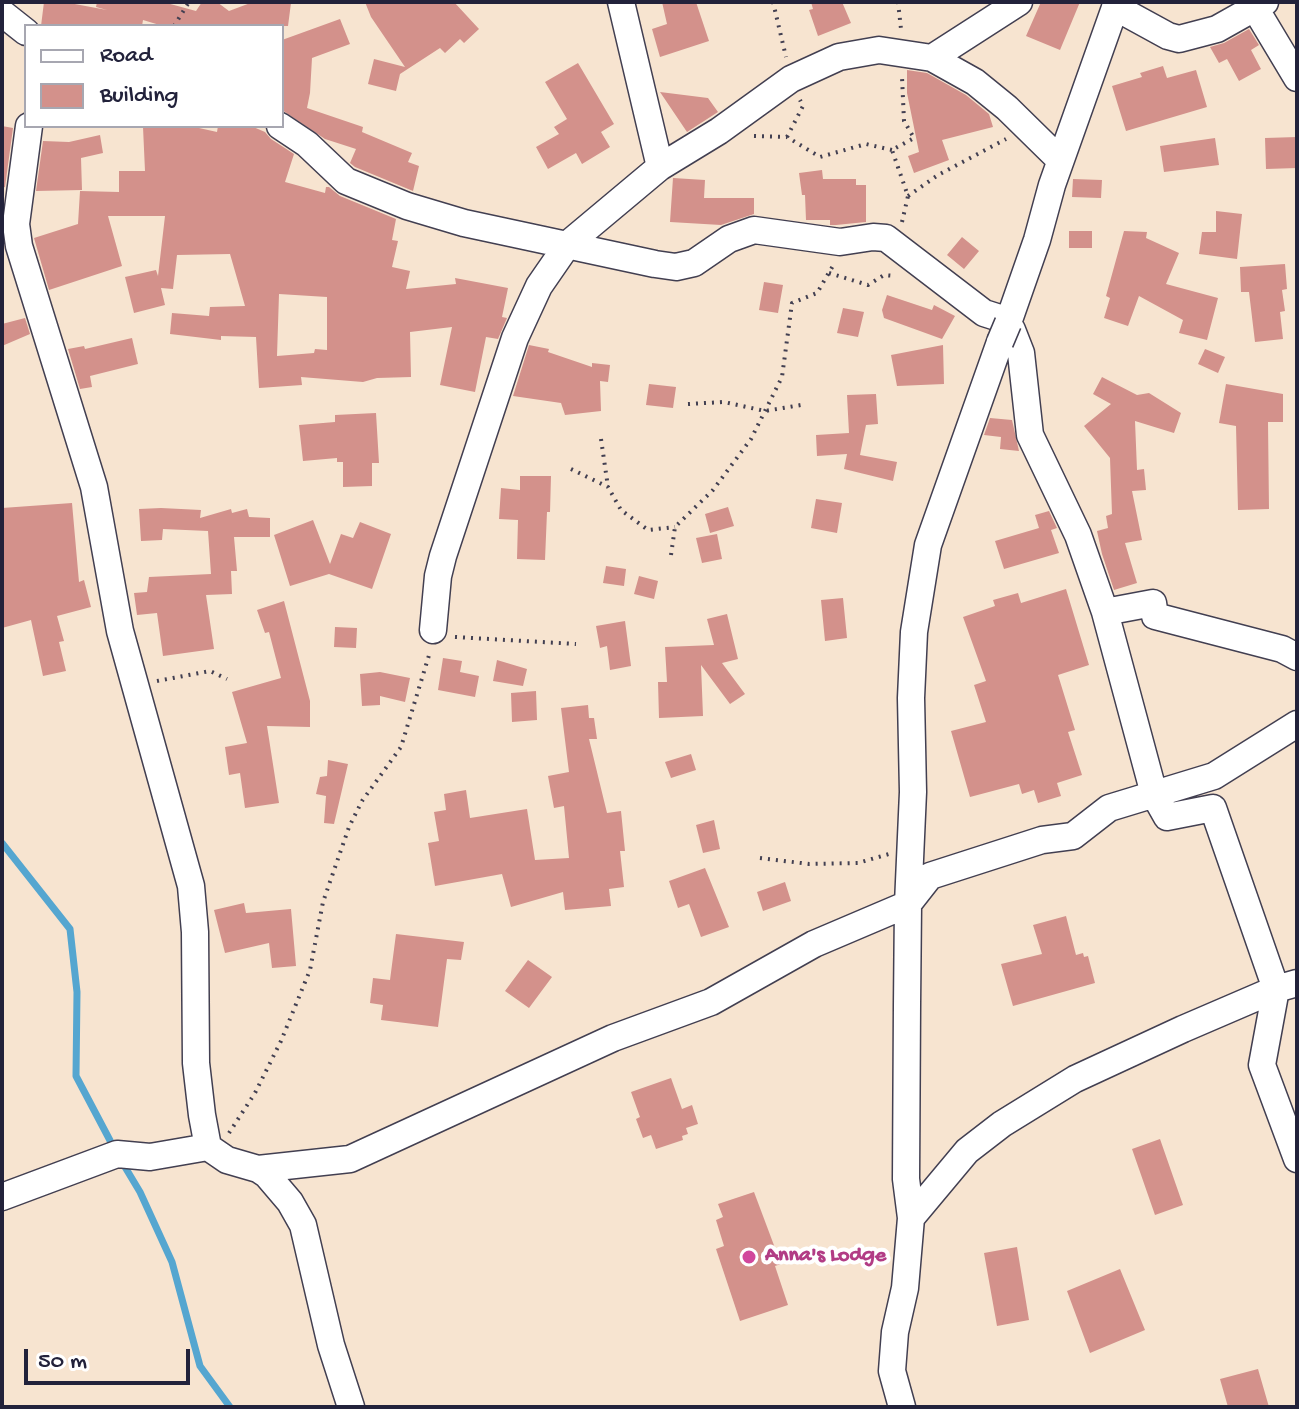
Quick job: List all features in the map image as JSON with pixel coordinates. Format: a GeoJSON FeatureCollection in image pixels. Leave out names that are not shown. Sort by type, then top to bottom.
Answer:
{"type":"FeatureCollection","features":[{"type":"Feature","properties":{"kind":"street"},"geometry":{"type":"LineString","coordinates":[[621,2],[660,167]]}},
{"type":"Feature","properties":{"kind":"street"},"geometry":{"type":"LineString","coordinates":[[932,58],[1019,2]]}},
{"type":"Feature","properties":{"kind":"street"},"geometry":{"type":"LineString","coordinates":[[902,1407],[892,1371],[895,1332],[905,1288],[911,1218],[906,1179],[908,904],[913,792],[911,698],[914,632],[928,545],[1037,240],[1060,160],[1116,4],[1179,39],[1217,29],[1260,5],[1297,78]]}},
{"type":"Feature","properties":{"kind":"street"},"geometry":{"type":"LineString","coordinates":[[433,630],[443,556],[506,365],[539,286],[568,244],[660,167],[791,79],[839,57],[879,50],[932,58],[975,82],[1007,108],[1060,160]]}},
{"type":"Feature","properties":{"kind":"street"},"geometry":{"type":"LineString","coordinates":[[29,128],[16,224],[19,246],[94,487],[120,631],[191,886],[195,932],[196,1063],[212,1150]]}},
{"type":"Feature","properties":{"kind":"street"},"geometry":{"type":"LineString","coordinates":[[283,128],[307,144],[346,181],[407,206],[478,226],[676,267],[694,263],[729,239],[754,230],[840,242],[886,238],[1006,329]]}},
{"type":"Feature","properties":{"kind":"street"},"geometry":{"type":"LineString","coordinates":[[1006,329],[1004,321],[1012,330],[1021,353],[1030,435],[1078,535],[1105,612],[1154,794],[1167,817],[1213,808],[1287,986],[1262,1065],[1297,1159]]}},
{"type":"Feature","properties":{"kind":"street"},"geometry":{"type":"LineString","coordinates":[[1105,612],[1153,603],[1155,616],[1282,649],[1297,657]]}},
{"type":"Feature","properties":{"kind":"street"},"geometry":{"type":"LineString","coordinates":[[258,1169],[350,1159],[613,1038],[711,1002],[814,944],[908,904],[930,876],[1042,840],[1073,836],[1109,808],[1214,776],[1297,724]]}},
{"type":"Feature","properties":{"kind":"street"},"geometry":{"type":"LineString","coordinates":[[911,1218],[967,1151],[1002,1124],[1075,1079],[1287,986]]}},
{"type":"Feature","properties":{"kind":"street"},"geometry":{"type":"LineString","coordinates":[[2,1197],[117,1154],[150,1157],[212,1150],[231,1161],[258,1169],[290,1202],[303,1225],[331,1345],[351,1407]]}},
{"type":"Feature","properties":{"kind":"path"},"geometry":{"type":"LineString","coordinates":[[175,24],[189,2]]}},
{"type":"Feature","properties":{"kind":"path"},"geometry":{"type":"LineString","coordinates":[[773,2],[791,79],[803,106],[787,137]]}},
{"type":"Feature","properties":{"kind":"path"},"geometry":{"type":"LineString","coordinates":[[726,125],[755,136],[787,137],[820,157],[866,144],[892,150],[914,138],[904,121],[901,86],[904,52]]}},
{"type":"Feature","properties":{"kind":"path"},"geometry":{"type":"LineString","coordinates":[[908,196],[938,175],[1026,129]]}},
{"type":"Feature","properties":{"kind":"path"},"geometry":{"type":"LineString","coordinates":[[892,150],[908,196],[897,244]]}},
{"type":"Feature","properties":{"kind":"path"},"geometry":{"type":"LineString","coordinates":[[671,555],[675,527],[713,490],[751,439],[782,377],[792,303],[817,293],[829,273],[840,242]]}},
{"type":"Feature","properties":{"kind":"path"},"geometry":{"type":"LineString","coordinates":[[829,273],[868,285],[884,275],[899,277]]}},
{"type":"Feature","properties":{"kind":"path"},"geometry":{"type":"LineString","coordinates":[[688,404],[724,402],[765,411],[801,405]]}},
{"type":"Feature","properties":{"kind":"path"},"geometry":{"type":"LineString","coordinates":[[601,439],[608,487],[621,510],[648,530],[675,527]]}},
{"type":"Feature","properties":{"kind":"path"},"geometry":{"type":"LineString","coordinates":[[571,469],[608,487]]}},
{"type":"Feature","properties":{"kind":"path"},"geometry":{"type":"LineString","coordinates":[[212,1150],[255,1093],[293,1012],[310,970],[323,902],[349,827],[362,801],[401,747],[429,660],[433,630],[475,640],[576,644]]}},
{"type":"Feature","properties":{"kind":"path"},"geometry":{"type":"LineString","coordinates":[[134,686],[210,671],[227,679]]}},
{"type":"Feature","properties":{"kind":"path"},"geometry":{"type":"LineString","coordinates":[[760,858],[809,864],[858,863],[911,848]]}},
{"type":"Feature","properties":{"kind":"building"},"geometry":{"type":"Polygon","coordinates":[[[44,2],[64,2],[107,10],[96,7],[97,2],[163,2],[196,11],[202,2],[217,2],[229,11],[253,2],[291,3],[288,26],[156,24],[143,20],[142,24],[41,24],[44,2]]]}},
{"type":"Feature","properties":{"kind":"building"},"geometry":{"type":"Polygon","coordinates":[[[365,2],[454,2],[479,29],[464,43],[460,39],[445,53],[440,48],[400,74],[396,91],[368,84],[374,59],[405,67],[371,17],[365,2]]]}},
{"type":"Feature","properties":{"kind":"building"},"geometry":{"type":"Polygon","coordinates":[[[662,2],[696,2],[709,41],[660,57],[652,29],[667,24],[662,2]]]}},
{"type":"Feature","properties":{"kind":"building"},"geometry":{"type":"Polygon","coordinates":[[[811,2],[842,2],[851,23],[818,36],[809,10],[813,9],[811,2]]]}},
{"type":"Feature","properties":{"kind":"building"},"geometry":{"type":"Polygon","coordinates":[[[1041,2],[1080,2],[1060,50],[1026,36],[1041,2]]]}},
{"type":"Feature","properties":{"kind":"building"},"geometry":{"type":"Polygon","coordinates":[[[340,19],[350,44],[312,58],[307,108],[363,127],[362,132],[412,153],[408,162],[419,166],[413,191],[355,167],[350,163],[356,149],[325,139],[284,111],[284,39],[340,19]]]}},
{"type":"Feature","properties":{"kind":"building"},"geometry":{"type":"Polygon","coordinates":[[[1249,29],[1259,45],[1251,50],[1261,69],[1239,81],[1227,59],[1219,63],[1210,47],[1249,29]]]}},
{"type":"Feature","properties":{"kind":"building"},"geometry":{"type":"Polygon","coordinates":[[[578,63],[614,124],[601,132],[610,147],[582,164],[576,153],[548,169],[536,147],[559,134],[554,127],[567,119],[545,82],[578,63]]]}},
{"type":"Feature","properties":{"kind":"building"},"geometry":{"type":"Polygon","coordinates":[[[1163,66],[1167,78],[1196,70],[1207,107],[1126,131],[1112,86],[1142,77],[1140,73],[1163,66]]]}},
{"type":"Feature","properties":{"kind":"building"},"geometry":{"type":"Polygon","coordinates":[[[907,70],[927,73],[966,95],[989,114],[993,127],[942,140],[949,160],[914,173],[908,156],[919,152],[907,93],[907,70]]]}},
{"type":"Feature","properties":{"kind":"building"},"geometry":{"type":"Polygon","coordinates":[[[660,92],[708,98],[718,112],[687,132],[660,92]]]}},
{"type":"Feature","properties":{"kind":"building"},"geometry":{"type":"Polygon","coordinates":[[[2,126],[13,128],[5,187],[2,188],[2,126]]]}},
{"type":"Feature","properties":{"kind":"building"},"geometry":{"type":"Polygon","coordinates":[[[143,128],[199,128],[217,132],[218,128],[256,128],[294,154],[285,182],[325,193],[326,187],[329,187],[340,196],[396,219],[392,240],[398,241],[392,267],[410,271],[406,289],[456,284],[455,278],[508,288],[502,317],[507,318],[498,339],[486,337],[475,392],[440,385],[452,327],[410,332],[411,377],[377,378],[363,382],[301,377],[302,385],[259,388],[256,337],[221,336],[221,340],[170,334],[172,313],[209,316],[210,307],[245,306],[230,254],[177,255],[173,289],[161,288],[165,305],[134,313],[125,277],[156,270],[158,276],[165,216],[108,216],[122,266],[49,290],[34,238],[78,224],[80,191],[119,192],[119,171],[145,171],[143,128]],[[279,294],[277,356],[314,353],[315,349],[327,350],[327,297],[279,294]]]}},
{"type":"Feature","properties":{"kind":"building"},"geometry":{"type":"Polygon","coordinates":[[[100,135],[103,153],[81,158],[82,190],[36,191],[43,141],[69,142],[100,135]]]}},
{"type":"Feature","properties":{"kind":"building"},"geometry":{"type":"Polygon","coordinates":[[[1297,137],[1297,168],[1266,169],[1265,138],[1297,137]]]}},
{"type":"Feature","properties":{"kind":"building"},"geometry":{"type":"Polygon","coordinates":[[[1215,138],[1219,165],[1164,172],[1160,146],[1215,138]]]}},
{"type":"Feature","properties":{"kind":"building"},"geometry":{"type":"Polygon","coordinates":[[[822,170],[823,179],[856,179],[856,185],[866,185],[866,222],[830,225],[830,220],[806,220],[805,195],[802,195],[799,173],[822,170]]]}},
{"type":"Feature","properties":{"kind":"building"},"geometry":{"type":"Polygon","coordinates":[[[673,178],[705,180],[704,198],[754,198],[754,214],[721,225],[670,222],[673,178]]]}},
{"type":"Feature","properties":{"kind":"building"},"geometry":{"type":"Polygon","coordinates":[[[1073,179],[1102,180],[1101,198],[1072,197],[1073,179]]]}},
{"type":"Feature","properties":{"kind":"building"},"geometry":{"type":"Polygon","coordinates":[[[1216,211],[1242,214],[1237,259],[1199,254],[1202,232],[1216,232],[1216,211]]]}},
{"type":"Feature","properties":{"kind":"building"},"geometry":{"type":"Polygon","coordinates":[[[1069,231],[1092,231],[1092,248],[1069,248],[1069,231]]]}},
{"type":"Feature","properties":{"kind":"building"},"geometry":{"type":"Polygon","coordinates":[[[1124,231],[1147,232],[1146,238],[1179,253],[1166,284],[1218,298],[1207,340],[1179,333],[1183,320],[1139,296],[1128,326],[1104,318],[1110,298],[1106,296],[1124,231]]]}},
{"type":"Feature","properties":{"kind":"building"},"geometry":{"type":"Polygon","coordinates":[[[962,237],[979,251],[964,269],[947,255],[962,237]]]}},
{"type":"Feature","properties":{"kind":"building"},"geometry":{"type":"Polygon","coordinates":[[[1285,264],[1287,289],[1282,290],[1285,311],[1280,312],[1283,339],[1255,342],[1249,292],[1241,292],[1240,267],[1285,264]]]}},
{"type":"Feature","properties":{"kind":"building"},"geometry":{"type":"Polygon","coordinates":[[[764,282],[783,285],[778,313],[759,310],[764,282]]]}},
{"type":"Feature","properties":{"kind":"building"},"geometry":{"type":"Polygon","coordinates":[[[887,295],[932,310],[934,305],[955,316],[942,339],[884,318],[882,310],[887,295]]]}},
{"type":"Feature","properties":{"kind":"building"},"geometry":{"type":"Polygon","coordinates":[[[843,308],[864,312],[858,337],[837,333],[843,308]]]}},
{"type":"Feature","properties":{"kind":"building"},"geometry":{"type":"Polygon","coordinates":[[[25,318],[30,334],[2,346],[2,324],[25,318]]]}},
{"type":"Feature","properties":{"kind":"building"},"geometry":{"type":"Polygon","coordinates":[[[132,338],[138,364],[90,376],[92,387],[80,389],[68,349],[84,346],[85,349],[132,338]]]}},
{"type":"Feature","properties":{"kind":"building"},"geometry":{"type":"Polygon","coordinates":[[[529,345],[549,349],[548,352],[592,367],[592,363],[610,365],[608,382],[600,381],[601,411],[565,415],[561,403],[513,396],[529,345]]]}},
{"type":"Feature","properties":{"kind":"building"},"geometry":{"type":"Polygon","coordinates":[[[943,345],[944,384],[897,386],[891,355],[943,345]]]}},
{"type":"Feature","properties":{"kind":"building"},"geometry":{"type":"Polygon","coordinates":[[[1205,349],[1225,357],[1218,373],[1198,364],[1205,349]]]}},
{"type":"Feature","properties":{"kind":"building"},"geometry":{"type":"Polygon","coordinates":[[[1102,377],[1137,395],[1149,393],[1181,413],[1174,433],[1135,421],[1137,470],[1144,469],[1146,490],[1132,491],[1142,540],[1125,543],[1137,583],[1114,590],[1097,531],[1108,528],[1106,516],[1112,514],[1110,458],[1084,426],[1111,404],[1093,394],[1102,377]]]}},
{"type":"Feature","properties":{"kind":"building"},"geometry":{"type":"Polygon","coordinates":[[[649,384],[676,387],[673,408],[646,405],[649,384]]]}},
{"type":"Feature","properties":{"kind":"building"},"geometry":{"type":"Polygon","coordinates":[[[1226,384],[1283,394],[1283,422],[1268,422],[1269,509],[1238,510],[1236,426],[1219,423],[1226,384]]]}},
{"type":"Feature","properties":{"kind":"building"},"geometry":{"type":"Polygon","coordinates":[[[876,394],[878,424],[866,425],[860,455],[897,462],[893,481],[844,469],[847,454],[817,456],[816,435],[849,433],[847,395],[876,394]]]}},
{"type":"Feature","properties":{"kind":"building"},"geometry":{"type":"Polygon","coordinates":[[[376,413],[379,463],[372,463],[372,486],[343,487],[343,462],[337,462],[337,458],[303,461],[299,425],[335,422],[335,415],[376,413]]]}},
{"type":"Feature","properties":{"kind":"building"},"geometry":{"type":"Polygon","coordinates":[[[990,418],[1012,420],[1019,451],[1000,449],[1001,437],[984,435],[990,418]]]}},
{"type":"Feature","properties":{"kind":"building"},"geometry":{"type":"Polygon","coordinates":[[[520,476],[551,476],[545,560],[517,559],[518,520],[499,519],[501,488],[520,490],[520,476]]]}},
{"type":"Feature","properties":{"kind":"building"},"geometry":{"type":"Polygon","coordinates":[[[816,499],[842,503],[837,533],[811,528],[816,499]]]}},
{"type":"Feature","properties":{"kind":"building"},"geometry":{"type":"Polygon","coordinates":[[[72,503],[79,582],[84,580],[91,607],[57,616],[64,641],[59,642],[66,671],[43,676],[31,620],[2,628],[2,508],[72,503]]]}},
{"type":"Feature","properties":{"kind":"building"},"geometry":{"type":"Polygon","coordinates":[[[728,507],[734,526],[710,533],[705,514],[728,507]]]}},
{"type":"Feature","properties":{"kind":"building"},"geometry":{"type":"Polygon","coordinates":[[[139,509],[201,510],[200,518],[231,509],[232,513],[247,509],[249,517],[270,518],[270,537],[234,537],[237,571],[231,571],[232,594],[206,595],[214,649],[163,656],[157,613],[137,615],[134,593],[147,592],[149,577],[211,574],[208,531],[163,529],[162,540],[141,541],[139,509]]]}},
{"type":"Feature","properties":{"kind":"building"},"geometry":{"type":"Polygon","coordinates":[[[1049,511],[1057,528],[1051,530],[1059,553],[1004,569],[995,541],[1039,528],[1035,515],[1049,511]]]}},
{"type":"Feature","properties":{"kind":"building"},"geometry":{"type":"Polygon","coordinates":[[[313,520],[330,564],[341,534],[353,538],[360,522],[391,534],[372,589],[329,574],[290,586],[274,535],[313,520]]]}},
{"type":"Feature","properties":{"kind":"building"},"geometry":{"type":"Polygon","coordinates":[[[717,534],[722,559],[702,563],[696,538],[717,534]]]}},
{"type":"Feature","properties":{"kind":"building"},"geometry":{"type":"Polygon","coordinates":[[[606,566],[626,569],[624,586],[603,583],[606,566]]]}},
{"type":"Feature","properties":{"kind":"building"},"geometry":{"type":"Polygon","coordinates":[[[639,576],[658,581],[654,599],[634,594],[639,576]]]}},
{"type":"Feature","properties":{"kind":"building"},"geometry":{"type":"Polygon","coordinates":[[[1066,589],[1089,665],[1058,675],[1075,730],[1068,732],[1082,775],[1057,783],[1061,796],[1038,803],[1034,790],[1022,794],[1019,784],[970,797],[951,731],[986,722],[974,685],[986,681],[963,617],[995,606],[993,600],[1018,593],[1021,603],[1066,589]]]}},
{"type":"Feature","properties":{"kind":"building"},"geometry":{"type":"Polygon","coordinates":[[[843,598],[847,638],[825,641],[821,600],[843,598]]]}},
{"type":"Feature","properties":{"kind":"building"},"geometry":{"type":"Polygon","coordinates":[[[284,601],[310,701],[310,727],[267,726],[279,803],[245,808],[240,773],[229,775],[225,747],[247,743],[232,692],[281,678],[269,632],[265,633],[257,610],[284,601]]]}},
{"type":"Feature","properties":{"kind":"building"},"geometry":{"type":"Polygon","coordinates":[[[727,614],[738,659],[722,663],[745,694],[730,704],[701,665],[703,716],[659,718],[658,682],[667,682],[665,647],[714,645],[707,619],[727,614]]]}},
{"type":"Feature","properties":{"kind":"building"},"geometry":{"type":"Polygon","coordinates":[[[625,621],[631,666],[610,670],[607,646],[600,648],[596,626],[625,621]]]}},
{"type":"Feature","properties":{"kind":"building"},"geometry":{"type":"Polygon","coordinates":[[[335,627],[357,628],[356,648],[334,647],[335,627]]]}},
{"type":"Feature","properties":{"kind":"building"},"geometry":{"type":"Polygon","coordinates":[[[443,658],[462,661],[460,672],[479,676],[475,697],[438,690],[443,658]]]}},
{"type":"Feature","properties":{"kind":"building"},"geometry":{"type":"Polygon","coordinates":[[[497,660],[527,669],[523,686],[493,681],[497,660]]]}},
{"type":"Feature","properties":{"kind":"building"},"geometry":{"type":"Polygon","coordinates":[[[380,672],[410,678],[405,702],[380,696],[380,705],[362,706],[360,674],[380,672]]]}},
{"type":"Feature","properties":{"kind":"building"},"geometry":{"type":"Polygon","coordinates":[[[536,691],[537,720],[512,722],[511,693],[536,691]]]}},
{"type":"Feature","properties":{"kind":"building"},"geometry":{"type":"Polygon","coordinates":[[[588,705],[589,718],[594,718],[597,739],[589,739],[607,813],[621,811],[625,851],[620,851],[624,887],[609,889],[611,906],[565,910],[563,892],[511,907],[502,874],[435,886],[428,843],[439,841],[434,812],[446,810],[444,794],[466,790],[470,818],[527,809],[535,860],[569,858],[564,806],[554,808],[548,776],[569,772],[561,708],[588,705]]]}},
{"type":"Feature","properties":{"kind":"building"},"geometry":{"type":"Polygon","coordinates":[[[691,754],[696,770],[671,778],[665,762],[691,754]]]}},
{"type":"Feature","properties":{"kind":"building"},"geometry":{"type":"Polygon","coordinates":[[[328,760],[348,764],[334,824],[324,823],[326,796],[316,794],[320,777],[327,776],[328,760]]]}},
{"type":"Feature","properties":{"kind":"building"},"geometry":{"type":"Polygon","coordinates":[[[714,820],[720,849],[703,853],[696,825],[714,820]]]}},
{"type":"Feature","properties":{"kind":"building"},"geometry":{"type":"Polygon","coordinates":[[[705,868],[729,927],[701,937],[689,904],[678,908],[669,881],[705,868]]]}},
{"type":"Feature","properties":{"kind":"building"},"geometry":{"type":"Polygon","coordinates":[[[785,882],[791,901],[763,911],[757,892],[785,882]]]}},
{"type":"Feature","properties":{"kind":"building"},"geometry":{"type":"Polygon","coordinates":[[[244,903],[246,913],[291,909],[296,966],[272,968],[269,943],[225,953],[214,910],[244,903]]]}},
{"type":"Feature","properties":{"kind":"building"},"geometry":{"type":"Polygon","coordinates":[[[1066,916],[1076,955],[1083,953],[1084,957],[1088,956],[1095,983],[1013,1006],[1001,964],[1042,954],[1033,925],[1066,916]]]}},
{"type":"Feature","properties":{"kind":"building"},"geometry":{"type":"Polygon","coordinates":[[[396,934],[464,942],[461,960],[447,959],[438,1027],[381,1020],[383,1005],[370,1003],[373,978],[390,980],[396,934]]]}},
{"type":"Feature","properties":{"kind":"building"},"geometry":{"type":"Polygon","coordinates":[[[528,960],[552,977],[529,1008],[505,991],[528,960]]]}},
{"type":"Feature","properties":{"kind":"building"},"geometry":{"type":"Polygon","coordinates":[[[671,1078],[682,1109],[692,1105],[698,1124],[686,1128],[688,1134],[682,1136],[683,1140],[656,1149],[651,1135],[643,1138],[631,1092],[671,1078]]]}},
{"type":"Feature","properties":{"kind":"building"},"geometry":{"type":"Polygon","coordinates":[[[1160,1139],[1183,1205],[1155,1215],[1132,1149],[1160,1139]]]}},
{"type":"Feature","properties":{"kind":"building","name":"Anna's Lodge"},"geometry":{"type":"Polygon","coordinates":[[[754,1192],[781,1264],[775,1266],[788,1305],[740,1321],[716,1249],[724,1246],[716,1220],[723,1217],[718,1204],[754,1192]]]}},
{"type":"Feature","properties":{"kind":"building"},"geometry":{"type":"Polygon","coordinates":[[[1017,1247],[1029,1320],[997,1326],[984,1253],[1017,1247]]]}},
{"type":"Feature","properties":{"kind":"building"},"geometry":{"type":"Polygon","coordinates":[[[1120,1269],[1145,1330],[1090,1353],[1067,1291],[1120,1269]]]}},
{"type":"Feature","properties":{"kind":"building"},"geometry":{"type":"Polygon","coordinates":[[[1258,1369],[1269,1407],[1228,1407],[1220,1379],[1258,1369]]]}},
{"type":"Feature","properties":{"kind":"waterway"},"geometry":{"type":"LineString","coordinates":[[2,843],[70,929],[77,992],[76,1076],[114,1148]]}},
{"type":"Feature","properties":{"kind":"waterway"},"geometry":{"type":"LineString","coordinates":[[122,1162],[140,1192],[172,1262],[200,1366],[230,1407]]}},
{"type":"Feature","properties":{"kind":"place","name":"Anna's Lodge"},"geometry":{"type":"Point","coordinates":[749,1257]}}]}
